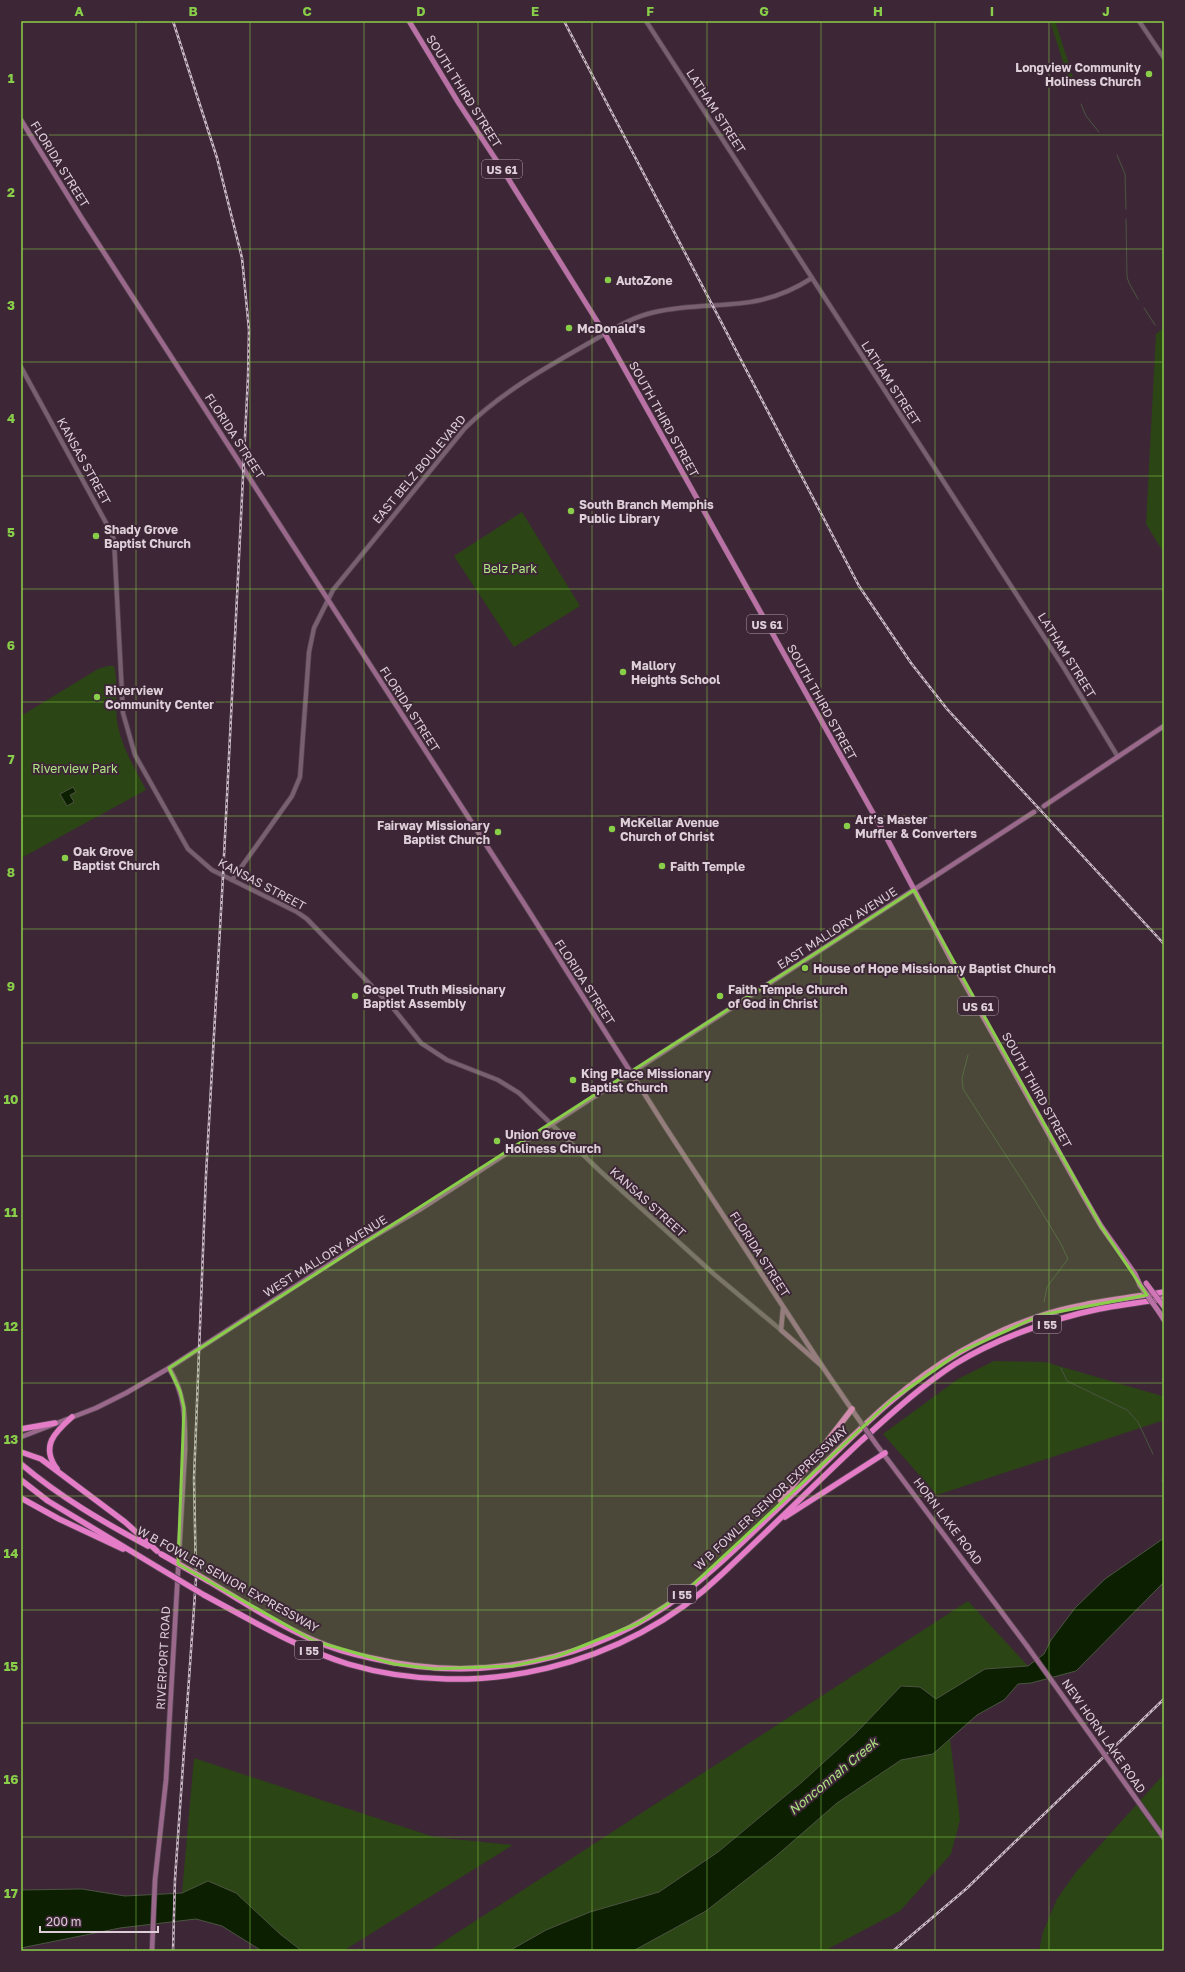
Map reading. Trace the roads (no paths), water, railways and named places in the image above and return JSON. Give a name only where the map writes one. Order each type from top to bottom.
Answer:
[{"type":"highway","name":"SOUTH THIRD STREET","points":[[1146,1283],[1164,1307]]},
{"type":"highway","name":"W B FOWLER SENIOR EXPRESSWAY","points":[[21,1464],[78,1507],[285,1626],[314,1641],[350,1653],[394,1664],[435,1669],[477,1670],[513,1666],[558,1656],[596,1642],[639,1623],[684,1593],[765,1520],[892,1400],[925,1375],[960,1352],[1003,1331],[1041,1315],[1091,1304],[1164,1292]]},
{"type":"highway","name":"W B FOWLER SENIOR EXPRESSWAY","points":[[23,1482],[68,1513],[106,1534],[146,1561],[300,1647],[347,1664],[388,1674],[437,1679],[510,1676],[545,1668],[599,1652],[641,1632],[681,1608],[720,1577],[770,1527],[894,1411],[936,1377],[957,1363],[1010,1338],[1057,1320],[1098,1310],[1164,1299]]},
{"type":"highway","points":[[765,1520],[802,1475],[852,1409]]},
{"type":"highway","points":[[60,1474],[51,1458],[51,1442],[56,1432],[72,1417]]},
{"type":"highway","points":[[21,1429],[55,1423]]},
{"type":"highway","points":[[21,1452],[42,1459],[125,1522],[159,1553]]},
{"type":"highway","points":[[770,1527],[885,1453]]},
{"type":"highway","points":[[21,1498],[58,1519],[146,1561]]},
{"type":"main road","name":"SOUTH THIRD STREET","points":[[409,21],[458,102],[506,175],[605,334],[883,831],[914,890],[1101,1226],[1135,1274],[1140,1285],[1164,1320]]},
{"type":"main road","name":"FLORIDA STREET","points":[[21,120],[327,600],[525,905],[630,1073],[822,1366]]},
{"type":"main road","points":[[1044,806],[1164,726]]},
{"type":"main road","name":"EAST MALLORY AVENUE","points":[[630,1073],[1034,812]]},
{"type":"main road","name":"WEST MALLORY AVENUE","points":[[21,1437],[126,1394],[630,1073]]},
{"type":"main road","name":"SOUTH THIRD STREET","points":[[1135,1274],[1146,1283]]},
{"type":"main road","name":"FLORIDA STREET","points":[[781,1330],[783,1308]]},
{"type":"main road","name":"KANSAS STREET","points":[[781,1330],[822,1366],[852,1409]]},
{"type":"main road","name":"RIVERPORT ROAD","points":[[152,1951],[155,1880],[166,1780],[185,1450],[183,1402],[178,1383],[169,1368]]},
{"type":"main road","name":"HORN LAKE ROAD","points":[[852,1409],[876,1444],[885,1453],[1027,1646]]},
{"type":"main road","name":"NEW HORN LAKE ROAD","points":[[1027,1646],[1164,1838]]},
{"type":"street","name":"LATHAM STREET","points":[[646,21],[1064,668],[1118,757]]},
{"type":"street","points":[[1140,21],[1164,58]]},
{"type":"street","name":"EAST BELZ BOULEVARD","points":[[232,880],[292,796],[300,776],[309,652],[314,628],[327,600],[333,590],[472,421],[504,394],[527,378],[633,319],[656,312],[744,304],[766,300],[793,290],[812,278]]},
{"type":"street","name":"KANSAS STREET","points":[[21,368],[112,532],[114,540],[123,713],[135,755],[188,849],[212,870],[297,912],[307,919],[393,1008],[421,1042],[447,1060],[479,1071],[510,1086],[600,1171],[715,1275],[781,1330]]},
{"type":"water","points":[[73,787],[76,792],[70,795],[74,802],[67,806],[60,794]]},
{"type":"water","name":"Nonconnah Creek","points":[[1164,1538],[1164,1582],[1076,1671],[1031,1683],[1018,1684],[1004,1700],[977,1715],[933,1754],[901,1760],[837,1803],[775,1857],[706,1911],[633,1951],[509,1951],[546,1930],[590,1912],[659,1892],[718,1852],[802,1782],[856,1733],[901,1686],[920,1687],[936,1699],[985,1669],[1028,1666],[1044,1654],[1051,1640],[1075,1608],[1105,1579]]},
{"type":"water","points":[[208,1881],[236,1893],[280,1934],[302,1951],[262,1951],[222,1926],[196,1919],[120,1928],[21,1948],[21,1890],[82,1889],[125,1896],[182,1893]]},
{"type":"waterway","points":[[1081,104],[1086,116],[1099,132]]},
{"type":"waterway","points":[[1117,155],[1125,174],[1126,209]]},
{"type":"waterway","points":[[1126,219],[1127,277],[1138,299]]},
{"type":"waterway","points":[[1144,308],[1155,325]]},
{"type":"waterway","points":[[968,1055],[962,1078],[963,1089],[1031,1194],[1061,1244],[1068,1259],[1047,1287],[1044,1302]]},
{"type":"waterway","points":[[1061,1368],[1067,1381],[1127,1410],[1138,1422],[1153,1454]]},
{"type":"waterway","points":[[1162,1480],[1164,1484]]},
{"type":"tunnel","points":[[1034,812],[1044,806]]},
{"type":"railway","points":[[173,21],[217,158],[242,258],[249,330],[248,377],[223,876],[206,1175],[194,1478],[196,1579],[175,1879],[173,1951]]},
{"type":"railway","points":[[564,21],[859,586],[911,663],[947,709],[1164,944]]},
{"type":"railway","points":[[893,1951],[966,1889],[1164,1699]]},
{"type":"place","name":"Longview Community Holiness Church","points":[[1149,74]]},
{"type":"place","name":"AutoZone","points":[[608,280]]},
{"type":"place","name":"McDonald's","points":[[569,328]]},
{"type":"place","name":"South Branch Memphis Public Library","points":[[571,511]]},
{"type":"place","name":"Shady Grove Baptist Church","points":[[96,536]]},
{"type":"place","name":"Mallory Heights School","points":[[623,672]]},
{"type":"place","name":"Riverview Community Center","points":[[97,697]]},
{"type":"place","name":"Art’s Master Muffler & Converters","points":[[847,826]]},
{"type":"place","name":"McKellar Avenue Church of Christ","points":[[612,829]]},
{"type":"place","name":"Fairway Missionary Baptist Church","points":[[498,832]]},
{"type":"place","name":"Oak Grove Baptist Church","points":[[65,858]]},
{"type":"place","name":"Faith Temple","points":[[662,866]]},
{"type":"place","name":"House of Hope Missionary Baptist Church","points":[[805,968]]},
{"type":"place","name":"Gospel Truth Missionary Baptist Assembly","points":[[355,996]]},
{"type":"place","name":"Faith Temple Church of God in Christ","points":[[720,996]]},
{"type":"place","name":"King Place Missionary Baptist Church","points":[[573,1080]]},
{"type":"place","name":"Union Grove Holiness Church","points":[[497,1141]]},
{"type":"park label","name":"Belz Park","points":[[510,568]]},
{"type":"park label","name":"Riverview Park","points":[[75,768]]}]
